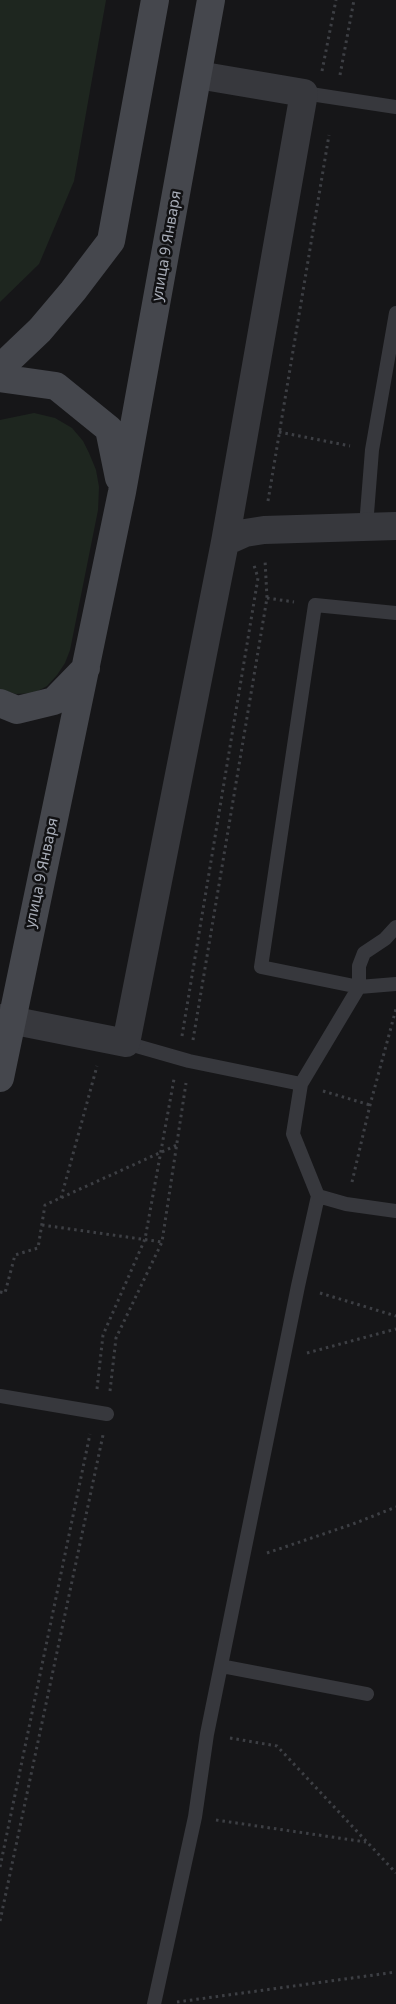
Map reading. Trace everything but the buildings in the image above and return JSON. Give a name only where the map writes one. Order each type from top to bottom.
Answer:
[{"type":"main road","points":[[0,368],[40,330],[73,291],[110,241],[155,0]]},
{"type":"main road","name":"улица 9 Января","points":[[0,1078],[6,1019],[86,668],[122,492],[211,0]]},
{"type":"main road","points":[[0,378],[56,386],[109,429],[122,492]]},
{"type":"main road","points":[[0,703],[16,710],[54,701],[86,668]]},
{"type":"street","points":[[6,1019],[115,1041],[245,535],[311,93],[198,74]]},
{"type":"street","points":[[245,535],[366,526],[396,526]]},
{"type":"lane","points":[[311,93],[396,107]]},
{"type":"lane","points":[[366,526],[372,450],[396,313]]},
{"type":"lane","points":[[396,613],[315,605],[261,967],[359,987],[396,984]]},
{"type":"lane","points":[[162,2003],[195,1817],[207,1734],[318,1196],[293,1134],[301,1084],[359,987],[359,966],[364,952],[385,939],[396,927]]},
{"type":"lane","points":[[115,1041],[184,1060],[301,1084]]},
{"type":"lane","points":[[318,1196],[346,1204],[395,1212]]},
{"type":"lane","points":[[0,1396],[101,1413]]},
{"type":"lane","points":[[221,1666],[367,1694]]},
{"type":"path","points":[[311,93],[336,0]]},
{"type":"path","points":[[0,1921],[116,1338],[162,1242],[177,1145],[184,1060],[258,578],[245,535],[279,432],[354,0]]},
{"type":"path","points":[[279,432],[372,450]]},
{"type":"path","points":[[0,1866],[101,1413],[103,1335],[145,1240],[162,1152],[184,1060],[267,598],[245,535]]},
{"type":"path","points":[[346,1204],[396,1009]]},
{"type":"path","points":[[61,1198],[115,1041]]},
{"type":"path","points":[[301,1084],[370,1106]]},
{"type":"path","points":[[0,1292],[5,1293],[15,1255],[38,1248],[46,1205],[177,1145]]},
{"type":"path","points":[[42,1225],[162,1242]]},
{"type":"path","points":[[298,1286],[396,1316]]},
{"type":"path","points":[[283,1360],[396,1329]]},
{"type":"path","points":[[242,1561],[353,1524],[396,1507]]},
{"type":"path","points":[[207,1734],[277,1746],[396,1873]]},
{"type":"path","points":[[195,1817],[366,1842]]},
{"type":"path","points":[[162,2003],[396,1972]]},
{"type":"shaded area","points":[[0,0],[106,0],[74,181],[39,264],[0,302]]},
{"type":"shaded area","points":[[34,413],[55,418],[72,428],[83,441],[96,470],[99,487],[98,510],[70,650],[65,663],[47,686],[34,693],[16,694],[0,689],[0,420]]}]
